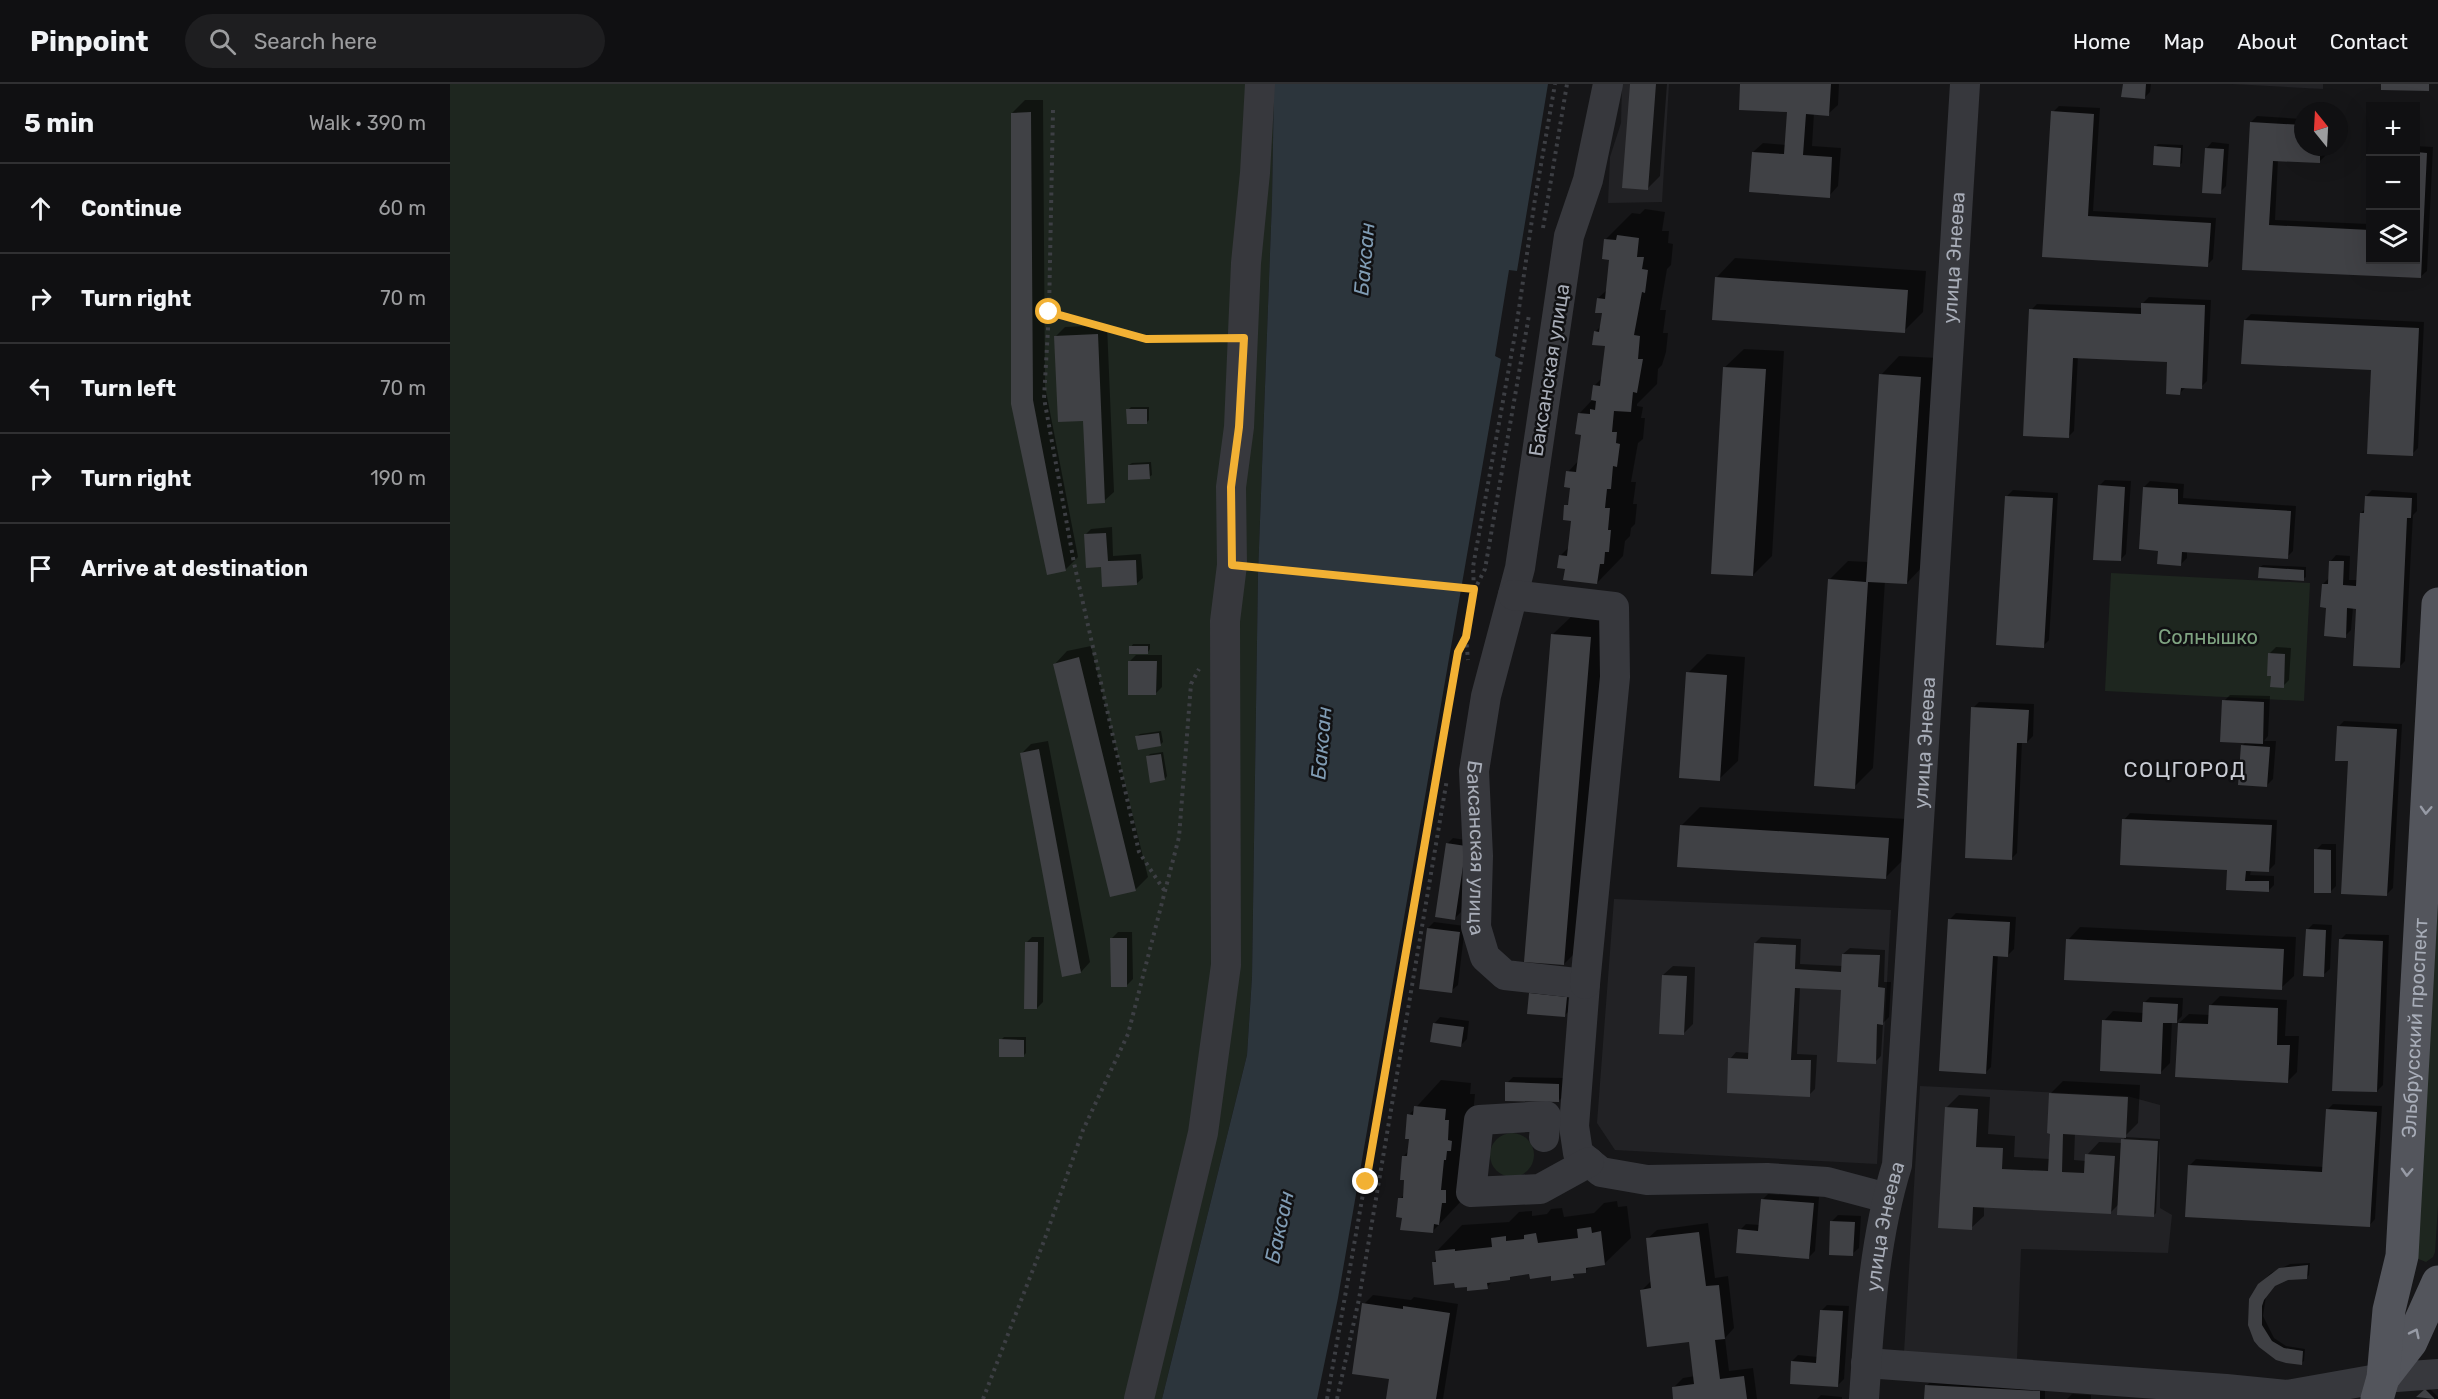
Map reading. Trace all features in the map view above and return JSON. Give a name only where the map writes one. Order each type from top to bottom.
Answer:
[{"type":"main road","name":"Эльбрусский проспект","points":[[2380,1389],[2389,1310],[2402,1256],[2438,604]]},
{"type":"main road","points":[[2402,1256],[2405,1263],[2420,1271],[2438,1267]]},
{"type":"main road","points":[[2380,1389],[2411,1342],[2438,1282]]},
{"type":"street","points":[[1139,1399],[1203,1133],[1226,965],[1225,621],[1232,565],[1231,487],[1239,427],[1246,263],[1255,173],[1260,84]]},
{"type":"street","name":"Баксанская улица","points":[[1585,984],[1505,975],[1485,957],[1476,927],[1478,856],[1474,771],[1486,696],[1520,568],[1569,236],[1588,180],[1608,84]]},
{"type":"street","name":"улица Энеева","points":[[1863,1399],[1874,1278],[1887,1198],[1898,1165],[1965,84]]},
{"type":"street","points":[[1512,595],[1614,607],[1615,677],[1585,984],[1574,1126],[1578,1153],[1601,1172],[1647,1180],[1767,1178],[1827,1182],[1887,1198]]},
{"type":"street","points":[[1545,1137],[1546,1116],[1479,1120],[1471,1192],[1540,1190],[1589,1162]]},
{"type":"street","points":[[1866,1364],[2287,1395],[2380,1389],[2438,1374]]},
{"type":"path","points":[[1466,669],[1468,658],[1466,637],[1474,589],[1473,567],[1516,329],[1534,199],[1556,84]]},
{"type":"path","points":[[1543,231],[1567,84]]},
{"type":"path","points":[[1053,110],[1049,312],[1044,398],[1074,563],[1139,852],[1165,891]]},
{"type":"path","points":[[1474,589],[1485,568],[1530,309]]},
{"type":"path","points":[[1049,312],[1146,339],[1244,338]]},
{"type":"path","points":[[1232,565],[1474,589]]},
{"type":"path","points":[[1327,1399],[1458,652],[1466,637]]},
{"type":"path","points":[[983,1399],[1044,1241],[1083,1130],[1128,1034],[1179,837],[1191,684],[1202,663]]},
{"type":"path","points":[[1337,1399],[1359,1299],[1449,770]]},
{"type":"shaded area","points":[[1622,84],[1669,84],[1662,202],[1608,203],[1610,157],[1621,123]]},
{"type":"shaded area","points":[[2232,84],[2323,84],[2323,89]]},
{"type":"shaded area","points":[[1614,899],[1891,910],[1877,1164],[1615,1150],[1597,1123]]},
{"type":"shaded area","points":[[1920,1086],[2127,1096],[2160,1105],[2160,1208],[2172,1215],[2168,1253],[2021,1249],[2017,1359],[1904,1353]]},
{"type":"green space","points":[[450,84],[1274,84],[1258,574],[1252,977],[1247,1055],[1162,1399],[450,1399]]},
{"type":"green space","name":"Солнышко","points":[[2111,573],[2310,583],[2304,701],[2105,691]]},
{"type":"green space","points":[[2438,787],[2438,1206],[2435,1252],[2433,1257],[2426,1262],[2416,1258]]},
{"type":"green space","points":[[1512,1133],[1528,1139],[1534,1155],[1528,1171],[1512,1177],[1496,1171],[1490,1155],[1496,1139]]},
{"type":"water","name":"Баксан","points":[[1274,84],[1548,84],[1517,271],[1509,270],[1495,356],[1501,359],[1338,1298],[1317,1399],[1162,1399],[1247,1055],[1252,977],[1258,574]]},
{"type":"building","points":[[1630,84],[1656,84],[1648,190],[1622,188]]},
{"type":"building","points":[[1740,84],[1831,84],[1829,116],[1806,114],[1803,155],[1832,157],[1830,198],[1749,192],[1752,152],[1784,154],[1787,112],[1739,110]]},
{"type":"building","points":[[2123,84],[2146,84],[2145,99],[2121,97]]},
{"type":"building","points":[[2381,84],[2429,84],[2429,91],[2381,90]]},
{"type":"building","points":[[2051,111],[2094,114],[2088,216],[2211,223],[2208,267],[2042,257]]},
{"type":"building","points":[[1031,112],[1033,400],[1066,571],[1047,575],[1011,404],[1011,113]]},
{"type":"building","points":[[2250,122],[2294,124],[2294,156],[2320,156],[2320,163],[2273,161],[2269,225],[2366,230],[2366,264],[2420,264],[2420,152],[2427,153],[2421,278],[2242,270]]},
{"type":"building","points":[[2154,146],[2181,148],[2180,167],[2153,165]]},
{"type":"building","points":[[2205,148],[2224,149],[2221,194],[2202,193]]},
{"type":"building","points":[[1617,235],[1639,238],[1637,257],[1644,257],[1642,269],[1648,270],[1645,293],[1642,292],[1634,335],[1640,336],[1638,359],[1643,359],[1637,393],[1633,392],[1631,412],[1614,411],[1612,432],[1617,432],[1616,443],[1620,444],[1617,467],[1613,466],[1611,489],[1607,489],[1605,508],[1610,508],[1609,552],[1605,552],[1604,564],[1600,564],[1597,584],[1563,580],[1565,569],[1557,568],[1559,555],[1567,556],[1571,521],[1563,520],[1564,505],[1568,505],[1570,488],[1564,487],[1566,471],[1576,472],[1581,435],[1575,434],[1578,413],[1590,414],[1590,409],[1595,410],[1596,401],[1591,400],[1593,385],[1600,386],[1605,346],[1592,345],[1594,331],[1599,332],[1602,313],[1595,313],[1597,298],[1605,299],[1609,260],[1602,259],[1604,239],[1616,240]]},
{"type":"building","points":[[1715,277],[1908,290],[1905,333],[1712,320]]},
{"type":"building","points":[[2141,303],[2205,305],[2202,389],[2181,388],[2180,395],[2166,394],[2167,362],[2073,358],[2069,438],[2023,436],[2029,309],[2141,314]]},
{"type":"building","points":[[2244,320],[2419,328],[2413,456],[2367,454],[2371,370],[2241,364]]},
{"type":"building","points":[[1098,334],[1105,503],[1087,504],[1083,421],[1058,422],[1054,336]]},
{"type":"building","points":[[1723,367],[1766,369],[1753,576],[1711,574]]},
{"type":"building","points":[[1879,374],[1921,377],[1907,584],[1868,582],[1855,789],[1814,786],[1828,579],[1866,582]]},
{"type":"building","points":[[1126,409],[1147,409],[1147,424],[1127,424]]},
{"type":"building","points":[[1149,464],[1150,479],[1128,480],[1128,465]]},
{"type":"building","points":[[2098,485],[2125,487],[2121,561],[2093,560]]},
{"type":"building","points":[[2143,487],[2178,489],[2178,504],[2291,511],[2288,559],[2182,552],[2181,566],[2157,564],[2158,551],[2139,549]]},
{"type":"building","points":[[2005,496],[2053,498],[2044,648],[1996,645]]},
{"type":"building","points":[[2365,496],[2412,498],[2411,518],[2407,518],[2400,668],[2353,666],[2356,609],[2347,608],[2346,638],[2324,636],[2326,608],[2320,607],[2322,584],[2328,584],[2329,561],[2344,561],[2343,585],[2356,586],[2360,513],[2364,513]]},
{"type":"building","points":[[1106,533],[1108,561],[1136,560],[1137,585],[1102,587],[1101,567],[1086,568],[1084,534]]},
{"type":"building","points":[[2259,567],[2304,570],[2304,581],[2258,578]]},
{"type":"building","points":[[1551,634],[1591,637],[1564,965],[1524,962]]},
{"type":"building","points":[[1129,646],[1148,646],[1148,654],[1129,654]]},
{"type":"building","points":[[2268,653],[2285,654],[2284,688],[2270,687],[2271,676],[2267,676]]},
{"type":"building","points":[[1079,657],[1136,891],[1110,897],[1053,664]]},
{"type":"building","points":[[1128,661],[1157,661],[1156,695],[1128,695]]},
{"type":"building","points":[[1686,672],[1727,675],[1720,781],[1679,778]]},
{"type":"building","points":[[2222,700],[2264,702],[2263,744],[2220,742]]},
{"type":"building","points":[[1971,707],[2029,710],[2027,743],[2017,743],[2012,860],[1965,858]]},
{"type":"building","points":[[2337,726],[2397,729],[2387,896],[2341,894],[2348,761],[2335,761]]},
{"type":"building","points":[[1159,733],[1161,746],[1138,750],[1135,736]]},
{"type":"building","points":[[2241,745],[2270,747],[2267,787],[2238,785]]},
{"type":"building","points":[[1039,749],[1081,973],[1062,977],[1020,753]]},
{"type":"building","points":[[1161,754],[1165,780],[1150,783],[1146,756]]},
{"type":"building","points":[[2122,819],[2272,825],[2269,872],[2246,871],[2245,881],[2269,881],[2269,892],[2226,890],[2227,870],[2120,865]]},
{"type":"building","points":[[1680,825],[1889,838],[1886,879],[1677,867]]},
{"type":"building","points":[[1446,843],[1466,846],[1455,920],[1435,917]]},
{"type":"building","points":[[2314,849],[2331,850],[2331,893],[2314,893]]},
{"type":"building","points":[[1948,919],[2010,922],[2008,957],[1993,956],[1986,1074],[1939,1071]]},
{"type":"building","points":[[1427,928],[1460,932],[1452,993],[1419,989]]},
{"type":"building","points":[[2306,929],[2326,930],[2324,977],[2303,976]]},
{"type":"building","points":[[1110,938],[1127,938],[1127,987],[1111,987]]},
{"type":"building","points":[[2066,939],[2284,949],[2282,990],[2064,980]]},
{"type":"building","points":[[2339,939],[2383,941],[2377,1092],[2332,1091]]},
{"type":"building","points":[[1025,942],[1038,942],[1037,1009],[1024,1009]]},
{"type":"building","points":[[1754,943],[1796,945],[1795,969],[1841,972],[1842,954],[1880,955],[1878,987],[1885,988],[1883,1025],[1877,1024],[1876,1064],[1837,1062],[1841,990],[1795,988],[1791,1060],[1811,1060],[1810,1097],[1727,1093],[1728,1058],[1748,1059]]},
{"type":"building","points":[[1662,975],[1687,976],[1684,1035],[1659,1034]]},
{"type":"building","points":[[1529,993],[1567,997],[1565,1017],[1527,1014]]},
{"type":"building","points":[[2143,1002],[2178,1004],[2177,1023],[2163,1023],[2161,1074],[2100,1071],[2102,1020],[2142,1022]]},
{"type":"building","points":[[2209,1005],[2278,1008],[2277,1045],[2290,1045],[2288,1083],[2175,1077],[2178,1023],[2208,1024]]},
{"type":"building","points":[[1433,1023],[1464,1027],[1461,1047],[1430,1042]]},
{"type":"building","points":[[999,1039],[1024,1040],[1024,1057],[999,1057]]},
{"type":"building","points":[[1505,1082],[1559,1084],[1559,1102],[1505,1101]]},
{"type":"building","points":[[2049,1093],[2128,1097],[2126,1138],[2063,1134],[2062,1172],[2084,1173],[2085,1154],[2115,1156],[2111,1214],[1973,1207],[1972,1230],[1938,1228],[1945,1107],[1978,1109],[1976,1147],[2003,1148],[2002,1169],[2048,1171]]},
{"type":"building","points":[[1414,1106],[1446,1109],[1445,1120],[1449,1120],[1448,1140],[1452,1141],[1451,1151],[1447,1151],[1446,1160],[1444,1160],[1441,1190],[1446,1190],[1446,1203],[1442,1203],[1439,1225],[1434,1224],[1433,1233],[1400,1230],[1402,1218],[1396,1217],[1398,1198],[1403,1198],[1404,1180],[1400,1180],[1402,1156],[1407,1156],[1409,1139],[1405,1139],[1407,1114],[1413,1115]]},
{"type":"building","points":[[2326,1109],[2377,1112],[2370,1227],[2185,1217],[2188,1165],[2322,1172]]},
{"type":"building","points":[[2121,1139],[2158,1141],[2154,1217],[2117,1215]]},
{"type":"building","points":[[1761,1199],[1814,1203],[1809,1259],[1736,1253],[1738,1229],[1758,1231]]},
{"type":"building","points":[[1830,1221],[1855,1222],[1853,1256],[1829,1255]]},
{"type":"building","points":[[1591,1227],[1592,1233],[1601,1231],[1605,1265],[1586,1268],[1586,1273],[1573,1274],[1574,1278],[1551,1281],[1551,1276],[1530,1279],[1529,1274],[1510,1277],[1510,1280],[1487,1283],[1488,1289],[1467,1291],[1467,1287],[1455,1288],[1454,1283],[1434,1285],[1432,1262],[1436,1262],[1435,1251],[1492,1247],[1491,1238],[1506,1236],[1506,1241],[1524,1239],[1524,1235],[1536,1233],[1538,1243],[1578,1238],[1577,1229]]},
{"type":"building","points":[[1699,1232],[1706,1286],[1719,1285],[1725,1339],[1715,1340],[1720,1379],[1744,1376],[1747,1399],[1673,1399],[1672,1387],[1694,1384],[1689,1342],[1647,1347],[1640,1290],[1651,1288],[1646,1238]]},
{"type":"building","points":[[2308,1265],[2307,1279],[2288,1280],[2275,1286],[2262,1306],[2262,1325],[2272,1341],[2284,1348],[2303,1351],[2302,1365],[2286,1363],[2276,1360],[2254,1341],[2248,1325],[2249,1299],[2258,1284],[2279,1268]]},
{"type":"building","points":[[1362,1303],[1450,1313],[1436,1399],[1386,1399],[1389,1379],[1352,1374]]},
{"type":"building","points":[[1820,1310],[1843,1311],[1838,1387],[1790,1384],[1791,1361],[1816,1363]]},
{"type":"building","points":[[1925,1385],[2040,1391],[2040,1399],[1924,1399]]},
{"type":"building","points":[[2425,1389],[2435,1399],[2416,1397]]},
{"type":"district","name":"СОЦГОРОД","points":[[2185,769]]},
{"type":"route","points":[[1049,312],[1146,339],[1244,338],[1239,427],[1231,487],[1232,565],[1474,589],[1466,637],[1458,652],[1366,1182]]}]
